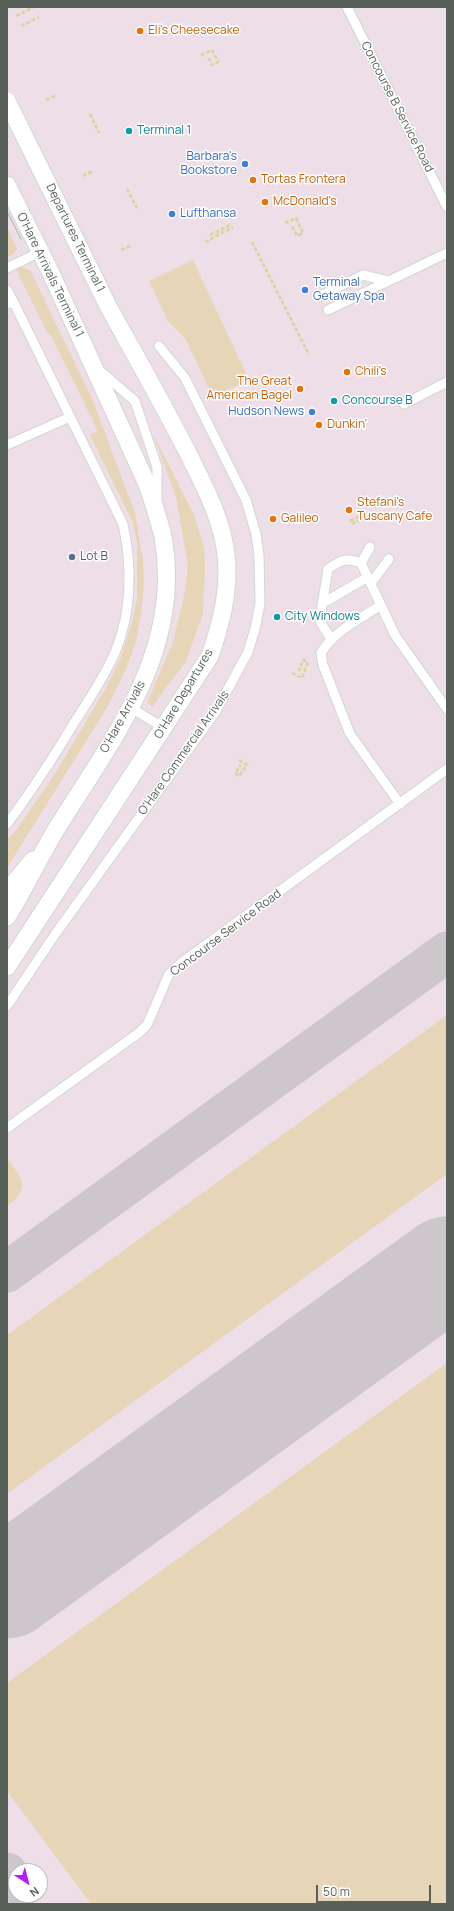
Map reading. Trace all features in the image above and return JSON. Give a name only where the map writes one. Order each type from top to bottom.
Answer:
[{"type":"street","name":"Departures Terminal 1","points":[[7,101],[108,306],[144,373]]},
{"type":"street","name":"O'Hare Arrivals Terminal 1","points":[[7,185],[93,365]]},
{"type":"street","name":"O'Hare Arrivals","points":[[7,917],[26,888],[44,848],[131,708],[150,668],[160,633],[164,609],[166,584],[165,564],[163,538],[157,511],[148,484],[93,365]]},
{"type":"street","name":"O'Hare Departures","points":[[7,967],[210,656],[218,633],[226,594],[227,574],[226,555],[220,525],[209,495],[173,424],[144,373]]},
{"type":"street","points":[[7,891],[14,881],[44,848]]},
{"type":"lane","name":"Concourse B Service Road","points":[[347,7],[447,207]]},
{"type":"lane","points":[[7,268],[40,252]]},
{"type":"lane","points":[[328,310],[447,253]]},
{"type":"lane","points":[[320,296],[363,275],[388,281]]},
{"type":"lane","points":[[7,290],[10,302],[124,524],[128,547],[129,571],[128,595],[124,619],[116,650],[103,676],[47,768],[7,824]]},
{"type":"lane","name":"O'Hare Commercial Arrivals","points":[[7,1006],[56,933],[216,711],[248,652],[255,629],[260,604],[259,555],[256,534],[246,500],[185,378],[159,346]]},
{"type":"lane","points":[[93,365],[135,401],[157,467],[157,511]]},
{"type":"lane","points":[[404,404],[447,382]]},
{"type":"lane","points":[[7,445],[70,417]]},
{"type":"lane","points":[[361,563],[370,547]]},
{"type":"lane","points":[[331,639],[321,624],[328,569],[337,562],[349,558],[361,563],[395,635],[447,709]]},
{"type":"lane","points":[[323,603],[370,580],[389,559]]},
{"type":"lane","points":[[381,606],[331,639],[321,653],[323,665],[350,734],[400,804]]},
{"type":"lane","points":[[131,708],[164,728]]},
{"type":"lane","name":"Concourse Service Road","points":[[7,1128],[140,1032],[147,1025],[169,974],[181,963],[447,769]]},
{"type":"path","points":[[16,16],[34,7]]},
{"type":"path","points":[[21,26],[39,17]]},
{"type":"path","points":[[201,55],[212,50],[218,62],[212,64],[208,56]]},
{"type":"path","points":[[46,100],[55,96]]},
{"type":"path","points":[[90,114],[99,133]]},
{"type":"path","points":[[83,176],[93,171]]},
{"type":"path","points":[[127,189],[137,208]]},
{"type":"path","points":[[285,223],[296,218],[303,233],[297,236],[292,226]]},
{"type":"path","points":[[205,242],[233,226],[210,235]]},
{"type":"path","points":[[252,242],[309,355]]},
{"type":"path","points":[[121,250],[130,246]]},
{"type":"path","points":[[351,523],[367,514]]},
{"type":"path","points":[[292,673],[302,678],[308,662],[303,660],[299,671]]},
{"type":"path","points":[[239,760],[247,765],[239,776],[235,773],[241,765]]},
{"type":"shaded area","points":[[7,227],[17,249],[14,254],[7,257]]},
{"type":"shaded area","points":[[193,260],[249,380],[213,397],[185,338],[168,321],[149,281]]},
{"type":"shaded area","points":[[20,267],[30,270],[91,396],[135,513],[143,561],[144,585],[136,642],[126,669],[108,706],[7,868],[7,839],[14,833],[55,774],[107,686],[121,657],[132,623],[137,599],[137,543],[133,523],[90,435],[96,432],[97,429],[16,269]]},
{"type":"shaded area","points":[[153,434],[194,515],[204,547],[205,565],[203,614],[186,661],[152,707],[147,703],[173,642],[185,592],[188,565],[176,497]]},
{"type":"shaded area","points":[[447,1015],[447,1174],[7,1494],[7,1335]]},
{"type":"shaded area","points":[[7,1158],[20,1178],[22,1188],[20,1194],[15,1200],[7,1206]]},
{"type":"shaded area","points":[[447,1363],[447,1904],[91,1904],[7,1791],[7,1683]]},
{"type":"taxiway","points":[[7,1272],[447,952]]},
{"type":"runway","points":[[7,1587],[447,1268]]},
{"type":"tram line","points":[[7,211],[21,239]]},
{"type":"place","name":"Eli's Cheesecake","points":[[140,31]]},
{"type":"place","name":"Terminal 1","points":[[129,131]]},
{"type":"place","name":"Barbara's Bookstore","points":[[245,164]]},
{"type":"place","name":"Tortas Frontera","points":[[253,180]]},
{"type":"place","name":"McDonald's","points":[[265,202]]},
{"type":"place","name":"Lufthansa","points":[[172,214]]},
{"type":"place","name":"Terminal Getaway Spa","points":[[305,290]]},
{"type":"place","name":"Chili's","points":[[347,372]]},
{"type":"place","name":"The Great American Bagel","points":[[300,389]]},
{"type":"place","name":"Concourse B","points":[[334,401]]},
{"type":"place","name":"Hudson News","points":[[312,412]]},
{"type":"place","name":"Dunkin'","points":[[319,425]]},
{"type":"place","name":"Stefani's Tuscany Cafe","points":[[349,510]]},
{"type":"place","name":"Galileo","points":[[273,519]]},
{"type":"place","name":"Lot B","points":[[72,557]]},
{"type":"place","name":"City Windows","points":[[277,617]]}]
